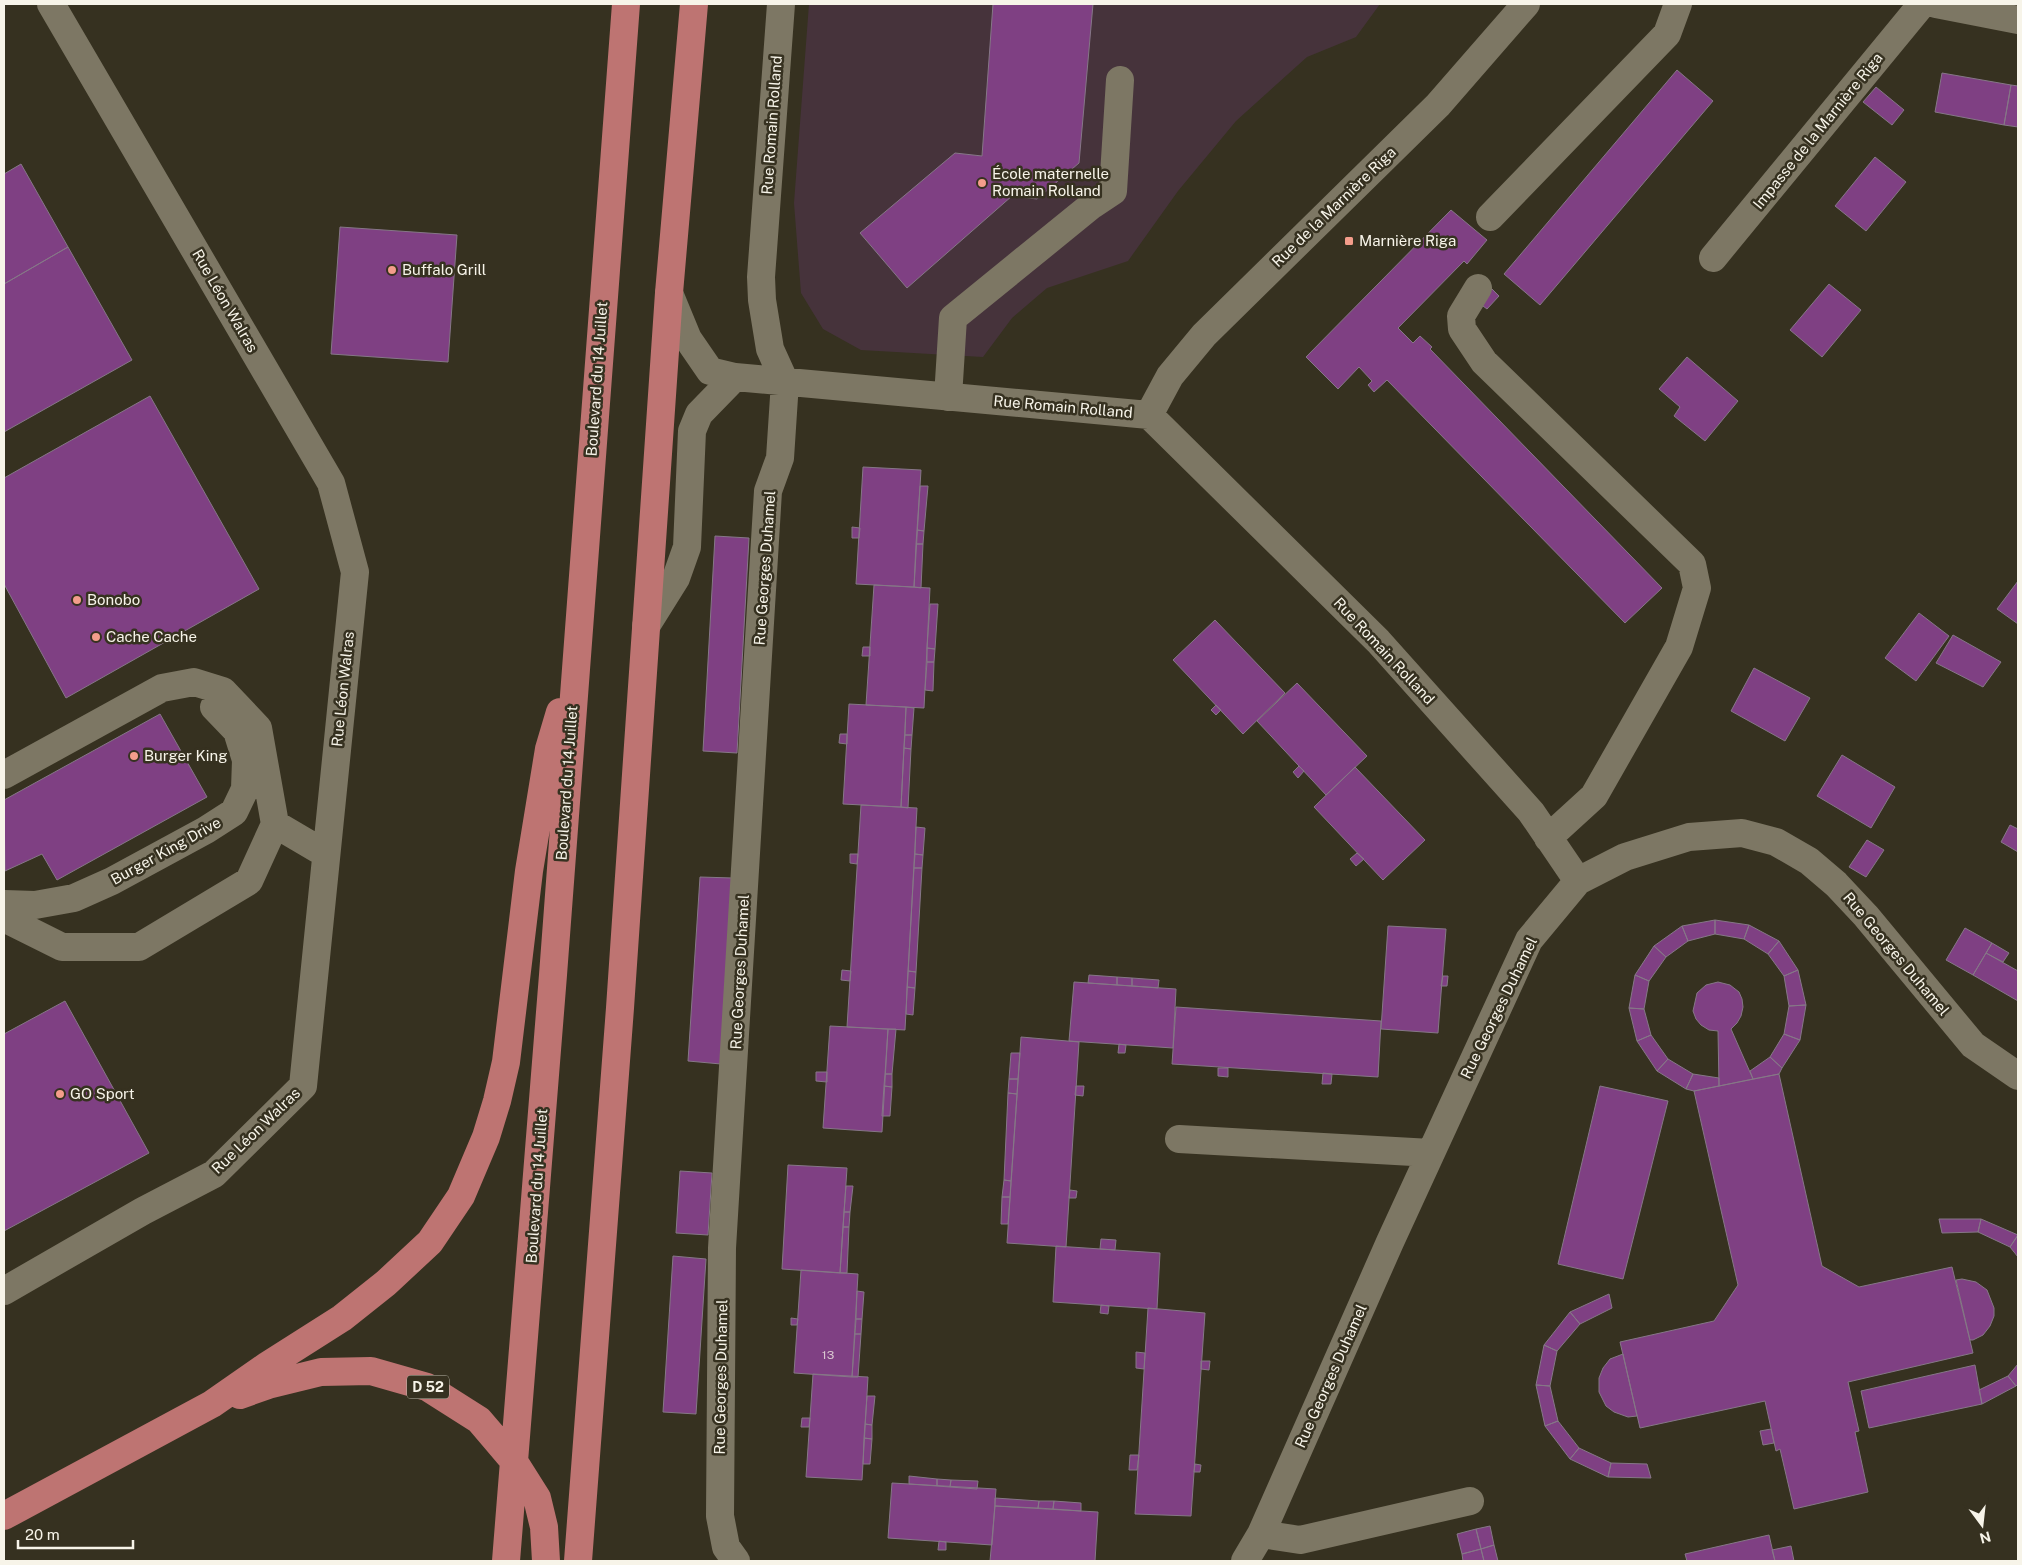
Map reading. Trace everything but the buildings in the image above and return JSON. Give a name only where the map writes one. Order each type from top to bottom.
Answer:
[{"type":"main road","name":"Boulevard du 14 Juillet","points":[[506,1561],[513,1460],[521,1391],[626,4]]},
{"type":"main road","points":[[578,1561],[669,293],[694,4]]},
{"type":"main road","points":[[4,1516],[212,1404],[268,1365],[342,1318],[386,1283],[430,1242],[460,1196],[486,1137],[506,1062],[529,871],[550,750],[576,655]]},
{"type":"main road","name":"D 52","points":[[212,1404],[268,1385],[321,1372],[371,1371],[427,1387],[479,1420],[513,1460],[536,1498],[544,1527],[546,1561]]},
{"type":"street","name":"Rue Léon Walras","points":[[4,1291],[214,1174],[303,1086],[355,572],[331,483],[51,4]]},
{"type":"street","name":"Rue Romain Rolland","points":[[781,4],[761,277],[762,300],[770,349],[786,382],[1149,415],[1378,641],[1531,812],[1578,882]]},
{"type":"street","name":"Rue de la Marnière Riga","points":[[1149,415],[1170,376],[1204,335],[1438,105],[1526,4]]},
{"type":"street","points":[[1490,217],[1667,34],[1678,4]]},
{"type":"street","name":"Impasse de la Marnière Riga","points":[[1713,258],[1922,4]]},
{"type":"street","points":[[1936,4],[2018,20]]},
{"type":"street","points":[[948,397],[953,318],[1092,205],[1113,191],[1120,80]]},
{"type":"street","points":[[1478,288],[1461,316],[1461,323],[1462,330],[1484,362],[1692,564],[1697,588],[1680,647],[1594,796],[1548,838]]},
{"type":"street","points":[[669,293],[688,339],[710,371],[735,377],[786,382]]},
{"type":"street","points":[[646,626],[676,578],[687,546],[692,431],[699,414],[735,377]]},
{"type":"street","name":"Rue Georges Duhamel","points":[[736,1561],[726,1547],[720,1516],[722,1248],[768,491],[780,458],[786,382]]},
{"type":"street","points":[[4,918],[62,947],[139,946],[249,881],[275,824],[258,728],[223,691],[194,682],[162,688],[11,771]]},
{"type":"street","name":"Burger King Drive","points":[[4,904],[35,905],[74,898],[112,881],[206,830],[234,812],[245,788],[246,760],[237,731],[218,710],[190,693],[158,700],[54,761],[11,771]]},
{"type":"street","points":[[275,824],[326,854]]},
{"type":"street","name":"Rue Georges Duhamel","points":[[1245,1561],[1261,1534],[1431,1153],[1529,940],[1578,882],[1625,857],[1689,837],[1742,833],[1776,842],[1809,861],[1836,884],[1866,916],[1973,1045],[2018,1076]]},
{"type":"street","points":[[1179,1139],[1431,1153]]},
{"type":"street","points":[[1261,1534],[1300,1540],[1470,1501]]},
{"type":"shaded area","points":[[809,4],[1380,4],[1356,37],[1307,57],[1236,121],[1178,191],[1128,261],[1047,288],[1012,318],[983,357],[861,350],[823,329],[801,293],[794,203]]},
{"type":"place","name":"École maternelle Romain Rolland","points":[[982,183]]},
{"type":"place","name":"Marnière Riga","points":[[1349,241]]},
{"type":"place","name":"Buffalo Grill","points":[[392,270]]},
{"type":"place","name":"Bonobo","points":[[77,600]]},
{"type":"place","name":"Cache Cache","points":[[96,637]]},
{"type":"place","name":"Burger King","points":[[134,756]]},
{"type":"place","name":"GO Sport","points":[[60,1094]]}]
